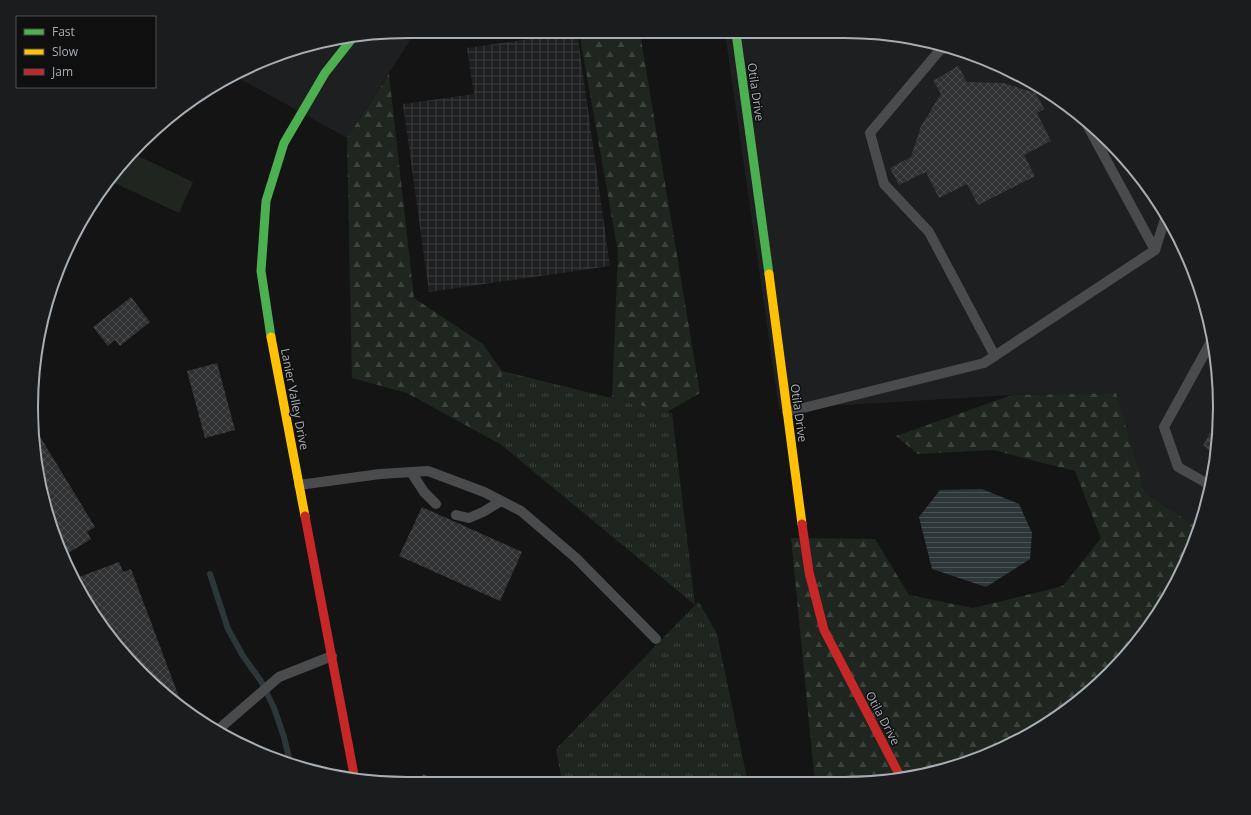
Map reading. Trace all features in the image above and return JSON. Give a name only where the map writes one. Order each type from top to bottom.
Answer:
[{"type":"street","name":"Otila Drive","points":[[737,38],[808,572],[824,630],[898,773]]},
{"type":"street","name":"Lanier Valley Drive","points":[[349,43],[325,73],[284,143],[266,201],[261,271],[268,322],[354,773]]},
{"type":"lane","points":[[939,51],[870,133],[884,184],[929,232],[994,356]]},
{"type":"lane","points":[[1093,135],[1155,250]]},
{"type":"lane","points":[[787,412],[984,363],[1155,250],[1163,224]]},
{"type":"lane","points":[[1205,482],[1178,467],[1164,427],[1208,347]]},
{"type":"lane","points":[[299,485],[380,474],[428,471],[484,492],[521,511],[576,558],[656,639]]},
{"type":"lane","points":[[411,472],[424,492],[436,504]]},
{"type":"lane","points":[[456,515],[469,518],[483,512],[501,501]]},
{"type":"lane","points":[[222,726],[280,677],[332,656]]},
{"type":"shaded area","points":[[411,38],[347,138],[240,79],[266,66],[335,45],[359,41]]},
{"type":"shaded area","points":[[536,38],[578,38],[610,266],[429,292],[403,104],[474,94],[467,48]]},
{"type":"shaded area","points":[[726,38],[844,38],[892,41],[916,45],[985,66],[1007,76],[1049,100],[1068,114],[1105,146],[1137,183],[1151,202],[1175,244],[1193,289],[1206,335],[1210,359],[1213,408],[1210,456],[1206,480],[1193,525],[1145,493],[1115,393],[1012,395],[779,409]]},
{"type":"shaded area","points":[[982,489],[1019,504],[1032,533],[1030,559],[986,587],[932,569],[919,517],[940,490]]},
{"type":"green space","points":[[580,38],[641,38],[700,393],[667,412],[612,398],[618,252]]},
{"type":"green space","points":[[389,74],[414,298],[483,344],[502,371],[500,444],[407,393],[352,378],[347,138]]},
{"type":"green space","points":[[137,156],[193,182],[179,213],[114,183]]},
{"type":"green space","points":[[502,371],[672,413],[695,605],[500,444]]},
{"type":"green space","points":[[1116,393],[1145,493],[1193,525],[1175,571],[1151,613],[1137,632],[1105,669],[1068,701],[1049,715],[1007,739],[962,757],[916,770],[868,776],[814,777],[791,538],[875,539],[909,595],[973,608],[1063,586],[1101,538],[1075,471],[993,450],[918,454],[896,436],[1012,395]]},
{"type":"green space","points":[[699,602],[717,634],[747,777],[561,777],[556,749]]},
{"type":"building","points":[[958,66],[967,82],[1003,83],[1036,93],[1044,109],[1037,113],[1051,141],[1024,155],[1035,176],[978,205],[967,184],[939,198],[926,172],[899,185],[890,168],[911,157],[921,126],[941,94],[933,81]]},
{"type":"building","points":[[131,297],[150,322],[120,346],[115,340],[108,346],[93,327]]},
{"type":"building","points":[[217,363],[235,430],[205,438],[187,371]]},
{"type":"building","points":[[1212,428],[1210,450],[1203,446]]},
{"type":"building","points":[[39,435],[95,527],[87,532],[91,539],[68,553],[58,526],[45,480]]},
{"type":"building","points":[[422,507],[522,552],[500,601],[399,556]]},
{"type":"building","points":[[119,562],[123,572],[131,569],[179,698],[146,669],[114,632],[100,613],[79,577]]},
{"type":"building","points":[[423,774],[431,777],[422,777]]},
{"type":"waterway","points":[[210,574],[228,629],[243,656],[261,681],[274,708],[289,757]]},
{"type":"traffic: fast","points":[[737,38],[769,274]]},
{"type":"traffic: fast","points":[[271,337],[261,271],[266,201],[284,143],[325,73],[349,43]]},
{"type":"traffic: slow","points":[[769,274],[802,524]]},
{"type":"traffic: slow","points":[[271,337],[305,516]]},
{"type":"traffic: jam","points":[[305,516],[354,773]]},
{"type":"traffic: jam","points":[[802,524],[809,572],[824,630],[898,773]]}]
